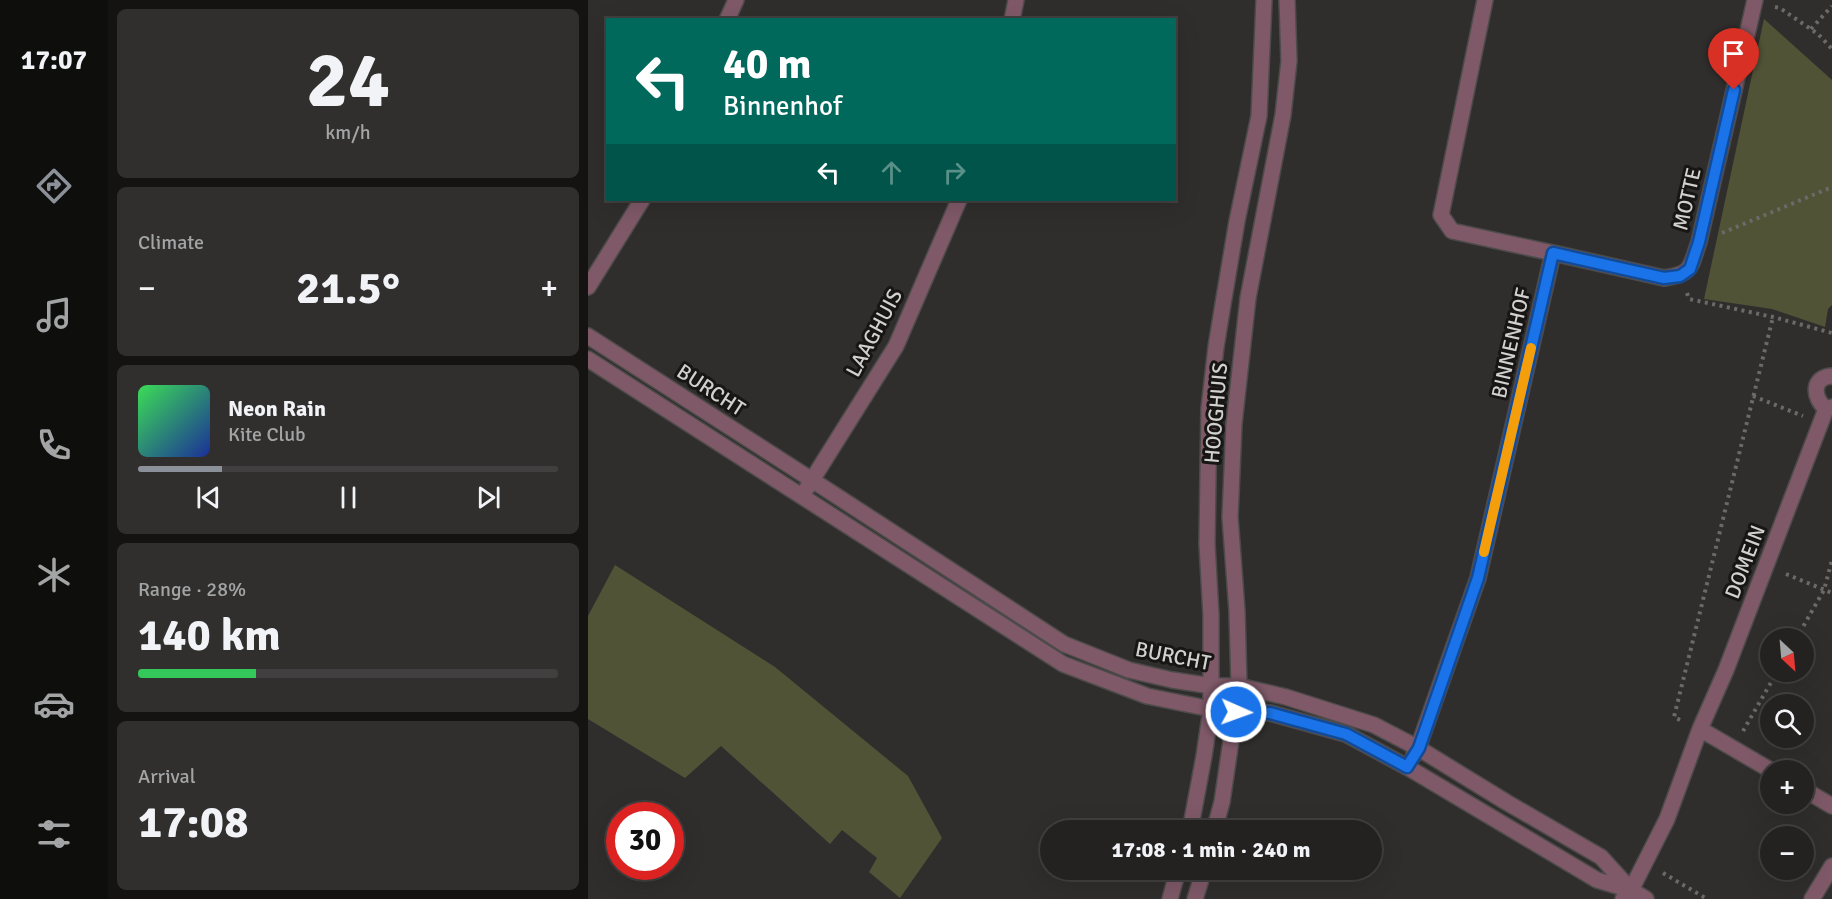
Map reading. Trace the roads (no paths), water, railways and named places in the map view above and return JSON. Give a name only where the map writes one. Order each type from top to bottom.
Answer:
[{"type":"street","points":[[728,18],[736,0]]},
{"type":"street","points":[[1012,18],[1016,0]]},
{"type":"street","name":"HOOGHUIS","points":[[1192,820],[1211,709],[1212,686],[1208,544],[1209,408],[1216,346],[1237,221],[1259,116],[1264,0]]},
{"type":"street","name":"HOOGHUIS","points":[[1217,820],[1222,802],[1239,686],[1237,611],[1230,517],[1234,424],[1248,298],[1283,116],[1289,61],[1287,0]]},
{"type":"street","points":[[1485,0],[1441,215],[1452,231],[1553,253]]},
{"type":"street","name":"MOTTE","points":[[1553,253],[1664,278],[1680,276],[1690,269],[1699,242],[1755,2]]},
{"type":"street","points":[[588,287],[641,201]]},
{"type":"street","name":"LAAGHUIS","points":[[812,480],[896,346],[959,201]]},
{"type":"street","name":"BINNENHOF","points":[[1407,767],[1419,748],[1478,578],[1553,253]]},
{"type":"street","name":"BURCHT","points":[[588,336],[1064,644],[1129,670],[1212,686],[1239,686],[1286,697],[1374,725],[1419,748],[1600,857],[1627,894]]},
{"type":"street","name":"BURCHT","points":[[588,359],[1063,664],[1147,696],[1211,709],[1270,713],[1346,734],[1407,767],[1597,880],[1627,894],[1646,899]]},
{"type":"street","points":[[1826,413],[1816,396],[1816,388],[1820,380],[1832,376]]},
{"type":"street","name":"DOMEIN","points":[[1627,894],[1667,819],[1700,729],[1726,670],[1826,413]]},
{"type":"street","points":[[801,497],[812,480]]},
{"type":"street","points":[[1700,729],[1760,764]]},
{"type":"street","points":[[1814,795],[1832,806]]},
{"type":"street","points":[[1812,899],[1832,866]]},
{"type":"street","points":[[1170,899],[1175,880]]},
{"type":"street","points":[[1195,899],[1201,880]]}]
